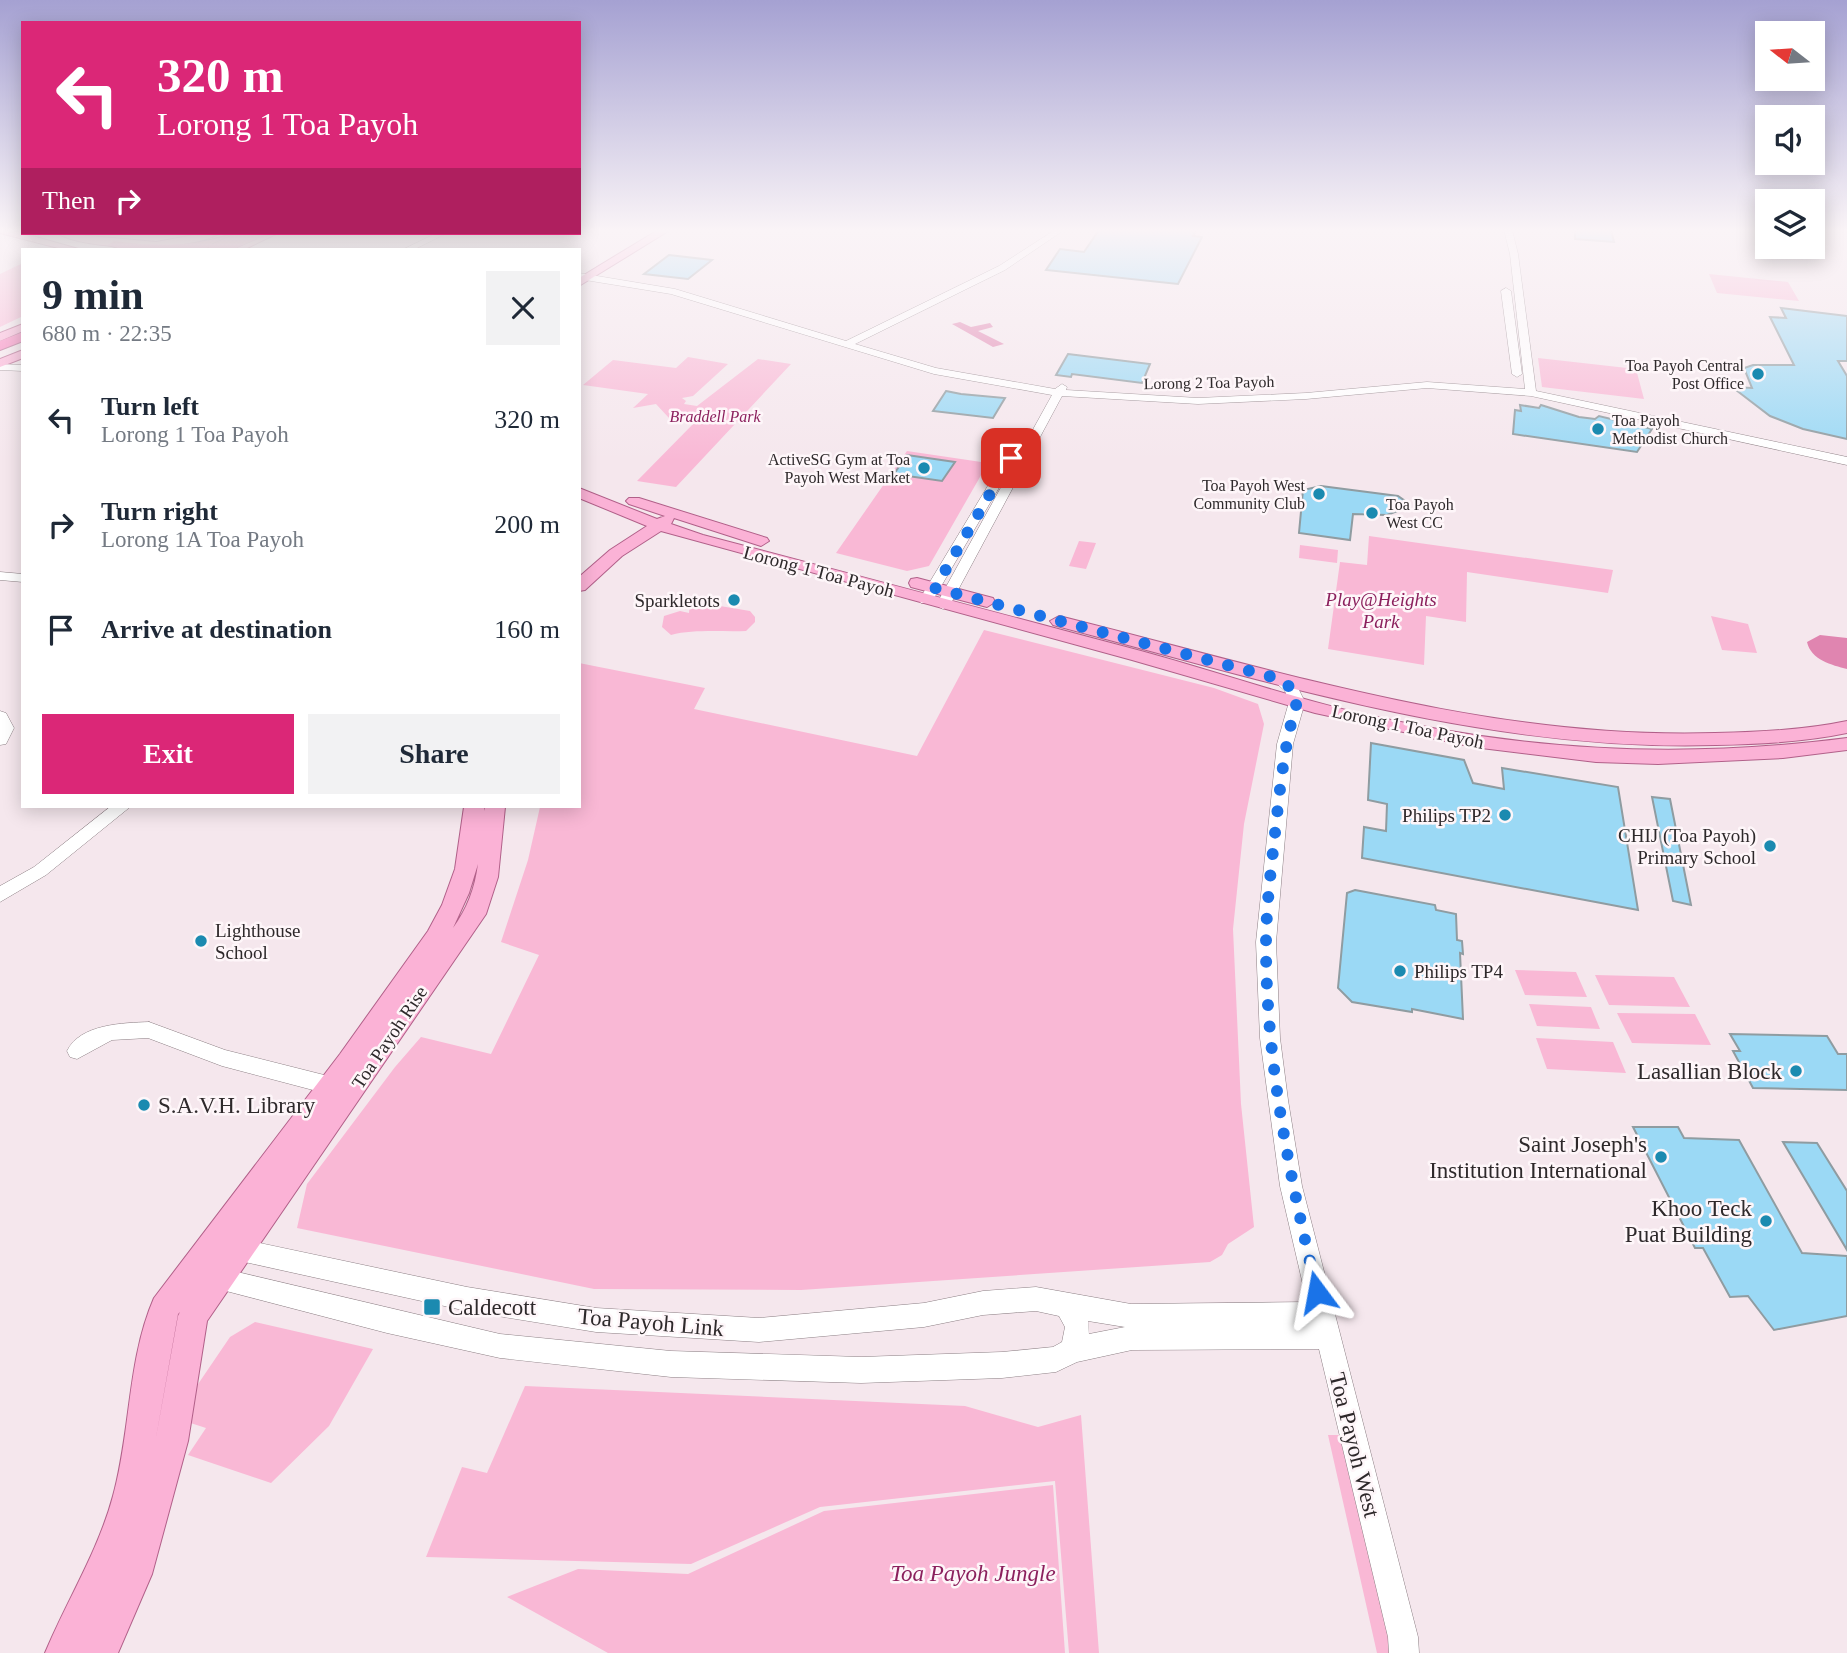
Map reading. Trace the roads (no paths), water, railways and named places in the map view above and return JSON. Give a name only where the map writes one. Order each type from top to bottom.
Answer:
[{"type":"highway","points":[[0,345],[21,337]]},
{"type":"highway","points":[[0,355],[21,353]]},
{"type":"main road","points":[[0,337],[21,328]]},
{"type":"main road","points":[[0,365],[21,354]]},
{"type":"main road","name":"Lorong 1 Toa Payoh","points":[[581,481],[697,538],[938,596],[1021,630],[1286,697],[1349,707],[1400,710],[1529,732],[1618,740],[1718,741],[1812,733],[1847,727]]},
{"type":"main road","name":"Lorong 1 Toa Payoh","points":[[581,493],[623,510],[834,564],[1286,697],[1349,707],[1463,740],[1567,755],[1681,760],[1847,744]]},
{"type":"main road","points":[[581,584],[618,547],[625,517],[623,510]]},
{"type":"main road","points":[[581,570],[660,518]]},
{"type":"main road","points":[[618,547],[663,539],[697,538]]},
{"type":"main road","name":"Toa Payoh Rise","points":[[304,1140],[332,1086],[427,951],[453,907],[470,855],[474,808]]},
{"type":"main road","name":"Toa Payoh Rise","points":[[63,1653],[100,1580],[130,1496],[158,1333],[165,1308],[205,1275],[475,914],[487,877],[495,808]]},
{"type":"main road","name":"Toa Payoh Rise","points":[[100,1653],[135,1574],[154,1507],[172,1441],[193,1317],[205,1275]]},
{"type":"street","name":"Lorong 2 Toa Payoh","points":[[728,307],[845,341],[934,371],[1055,389],[1198,401],[1427,385],[1525,390],[1847,454]]},
{"type":"street","points":[[845,341],[913,307]]},
{"type":"street","points":[[1510,307],[1525,390]]},
{"type":"street","points":[[1518,307],[1525,390]]},
{"type":"street","points":[[0,365],[21,368]]},
{"type":"street","points":[[938,596],[1055,389]]},
{"type":"street","name":"Lorong 2 Toa Payoh","points":[[1525,390],[1847,461]]},
{"type":"street","points":[[0,576],[21,578]]},
{"type":"street","name":"Toa Payoh West","points":[[1286,697],[1285,744],[1266,942],[1268,1009],[1277,1100],[1291,1186],[1406,1648]]},
{"type":"street","points":[[0,716],[6,728],[0,740]]},
{"type":"street","points":[[0,895],[40,871],[120,808]]},
{"type":"street","points":[[77,1051],[108,1032],[149,1031],[222,1058],[332,1086]]},
{"type":"street","name":"Toa Payoh Link","points":[[226,1247],[467,1299],[596,1320],[758,1330],[924,1315],[983,1303],[1036,1299],[1131,1317],[1325,1325]]},
{"type":"street","name":"Toa Payoh Link","points":[[205,1275],[387,1321],[500,1346],[671,1364],[861,1370],[1002,1365],[1056,1359],[1073,1350],[1132,1338],[1325,1325]]},
{"type":"street","points":[[1066,1306],[1078,1327],[1073,1350]]},
{"type":"place","name":"Toa Payoh Central Post Office","points":[[1758,374]]},
{"type":"place","name":"Toa Payoh Methodist Church","points":[[1598,429]]},
{"type":"place","name":"ActiveSG Gym at Toa Payoh West Market","points":[[924,468]]},
{"type":"place","name":"Toa Payoh West Community Club","points":[[1319,494]]},
{"type":"place","name":"Toa Payoh West CC","points":[[1372,513]]},
{"type":"place","name":"Sparkletots","points":[[734,600]]},
{"type":"place","name":"Philips TP2","points":[[1505,815]]},
{"type":"place","name":"CHIJ (Toa Payoh) Primary School","points":[[1770,846]]},
{"type":"place","name":"Lighthouse School","points":[[201,941]]},
{"type":"place","name":"Philips TP4","points":[[1400,971]]},
{"type":"place","name":"Lasallian Block","points":[[1796,1071]]},
{"type":"place","name":"S.A.V.H. Library","points":[[144,1105]]},
{"type":"place","name":"Saint Joseph's Institution International","points":[[1661,1157]]},
{"type":"place","name":"Khoo Teck Puat Building","points":[[1766,1221]]},
{"type":"place","name":"Caldecott","points":[[432,1307]]},
{"type":"park label","name":"Braddell Park","points":[[715,416]]},
{"type":"park label","name":"Play@Heights Park","points":[[1381,610]]},
{"type":"park label","name":"Toa Payoh Jungle","points":[[973,1573]]}]
